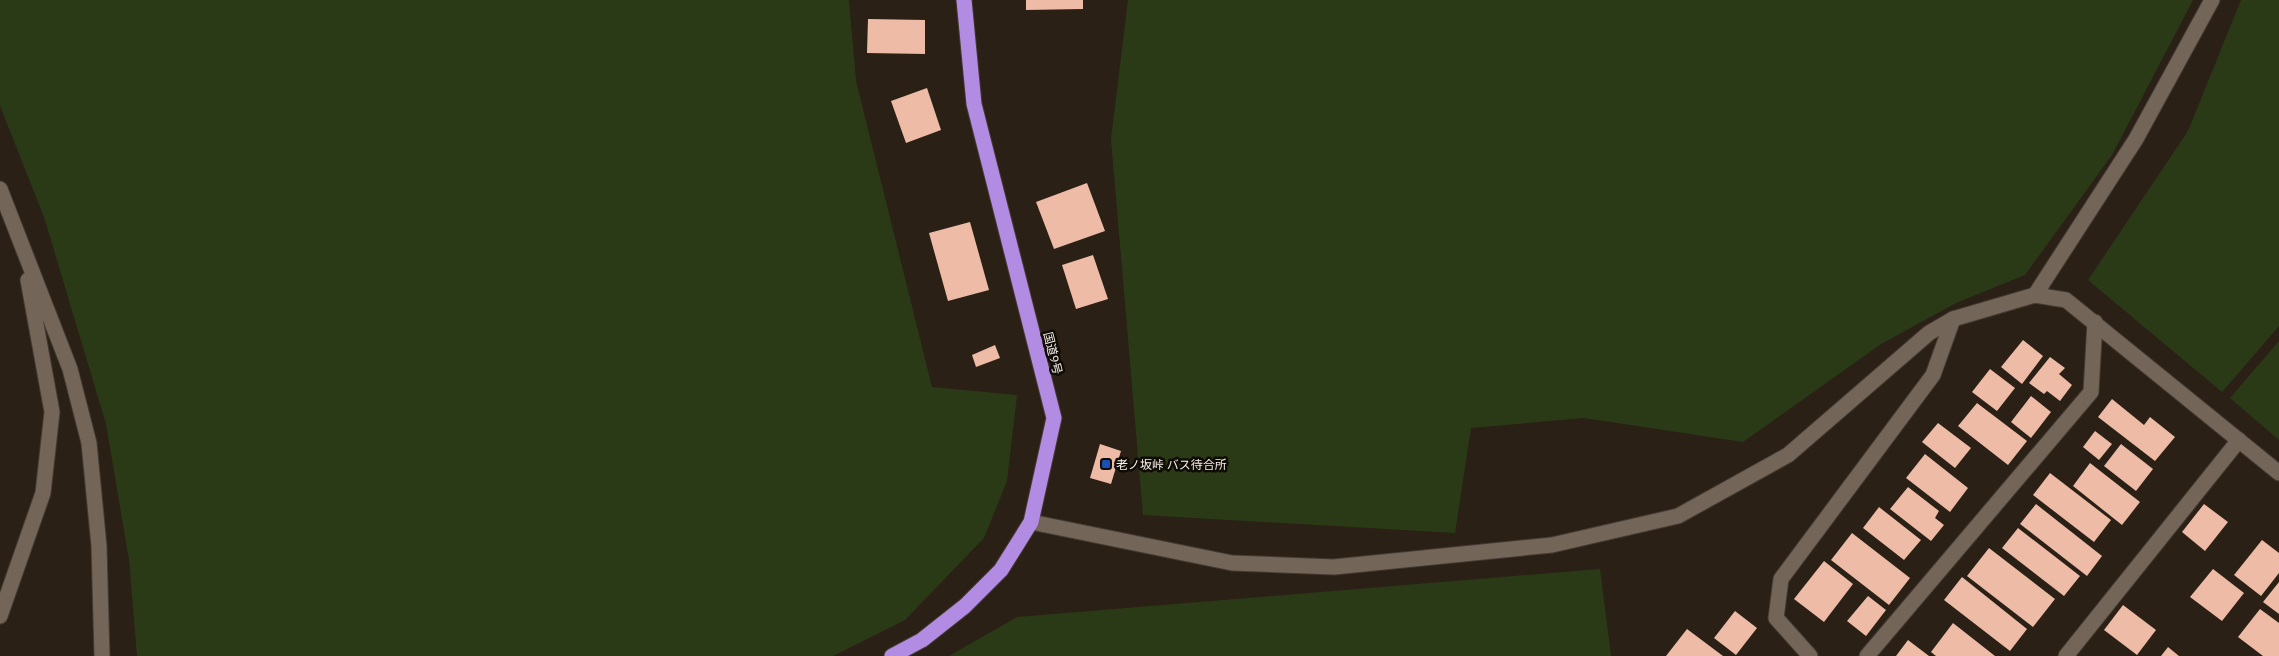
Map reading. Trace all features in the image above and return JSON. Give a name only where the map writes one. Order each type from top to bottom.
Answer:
[{"type":"highway","name":"国道9号","points":[[892,656],[922,640],[965,606],[1001,570],[1031,522],[1054,418],[974,104],[964,0]]},
{"type":"street","points":[[2035,295],[2136,140],[2212,0]]},
{"type":"street","points":[[0,189],[70,370],[85,425],[90,452],[99,546],[102,656]]},
{"type":"street","points":[[0,616],[43,493],[52,412],[22,247]]},
{"type":"street","points":[[1031,522],[1232,563],[1334,567],[1552,546],[1678,516],[1788,456],[1928,333],[1953,319],[2035,295],[2066,300],[2279,473]]},
{"type":"street","points":[[1810,656],[1776,618],[1781,579],[1933,375],[1953,319]]},
{"type":"street","points":[[1867,656],[2091,392],[2095,322]]},
{"type":"street","points":[[2066,656],[2239,440]]},
{"type":"green space","points":[[0,0],[849,0],[856,81],[932,387],[1017,395],[1007,481],[984,538],[905,620],[833,656],[137,656],[129,560],[106,424],[44,217],[0,106]]},
{"type":"green space","points":[[1128,0],[2193,0],[2112,155],[2025,275],[1956,303],[1881,344],[1743,442],[1584,418],[1471,428],[1455,533],[1143,515],[1111,139]]},
{"type":"green space","points":[[2241,0],[2279,0],[2279,326],[2222,392],[2088,280],[2188,131]]},
{"type":"green space","points":[[2279,341],[2279,440],[2230,398]]},
{"type":"green space","points":[[1600,569],[1611,656],[949,656],[1017,617]]},
{"type":"building","points":[[1026,0],[1083,0],[1083,9],[1026,10]]},
{"type":"building","points":[[868,19],[925,20],[925,54],[867,53]]},
{"type":"building","points":[[927,88],[941,130],[906,143],[891,101]]},
{"type":"building","points":[[1087,183],[1105,231],[1054,249],[1036,202]]},
{"type":"building","points":[[970,222],[989,290],[948,301],[929,233]]},
{"type":"building","points":[[1093,255],[1108,299],[1076,309],[1062,265]]},
{"type":"building","points":[[2023,340],[2043,356],[2022,384],[2001,367]]},
{"type":"building","points":[[995,345],[1000,358],[976,367],[972,355]]},
{"type":"building","points":[[2050,357],[2065,368],[2059,374],[2072,385],[2060,401],[2047,391],[2044,394],[2029,383]]},
{"type":"building","points":[[1990,369],[2015,388],[1997,411],[1972,392]]},
{"type":"building","points":[[2031,396],[2051,412],[2031,438],[2011,422]]},
{"type":"building","points":[[2112,399],[2144,425],[2150,417],[2175,437],[2155,461],[2098,417]]},
{"type":"building","points":[[1977,403],[2027,441],[2008,465],[1958,426]]},
{"type":"building","points":[[1938,423],[1971,448],[1955,468],[1922,442]]},
{"type":"building","points":[[2095,431],[2112,444],[2099,460],[2083,447]]},
{"type":"building","name":"老ノ坂峠 バス待合所","points":[[1100,444],[1121,451],[1111,484],[1090,478]]},
{"type":"building","points":[[2121,444],[2153,469],[2136,491],[2104,466]]},
{"type":"building","points":[[1925,454],[1968,488],[1950,512],[1906,478]]},
{"type":"building","points":[[2090,463],[2140,502],[2122,525],[2073,486]]},
{"type":"building","points":[[2050,473],[2111,520],[2094,542],[2033,495]]},
{"type":"building","points":[[1908,487],[1939,511],[1935,518],[1944,525],[1931,541],[1890,509]]},
{"type":"building","points":[[2036,504],[2102,556],[2087,576],[2020,524]]},
{"type":"building","points":[[2204,504],[2228,522],[2205,551],[2182,532]]},
{"type":"building","points":[[1879,507],[1921,540],[1904,560],[1863,528]]},
{"type":"building","points":[[2018,528],[2080,576],[2064,596],[2002,548]]},
{"type":"building","points":[[1852,533],[1910,578],[1889,605],[1831,560]]},
{"type":"building","points":[[2262,540],[2279,553],[2279,573],[2261,596],[2234,575]]},
{"type":"building","points":[[1989,548],[2055,599],[2033,627],[1967,576]]},
{"type":"building","points":[[1824,561],[1853,584],[1824,622],[1794,599]]},
{"type":"building","points":[[2213,569],[2244,593],[2222,621],[2190,597]]},
{"type":"building","points":[[1962,577],[2027,629],[2010,651],[1944,600]]},
{"type":"building","points":[[2279,582],[2279,614],[2263,602]]},
{"type":"building","points":[[1868,596],[1886,610],[1866,636],[1847,621]]},
{"type":"building","points":[[2123,605],[2156,630],[2137,655],[2104,630]]},
{"type":"building","points":[[2260,609],[2279,623],[2279,656],[2263,656],[2238,637]]},
{"type":"building","points":[[1735,611],[1757,628],[1736,655],[1714,638]]},
{"type":"building","points":[[1953,623],[1995,656],[1936,656],[1931,652]]},
{"type":"building","points":[[1687,629],[1723,656],[1666,656]]},
{"type":"building","points":[[1908,640],[1929,656],[1896,656]]},
{"type":"building","points":[[2168,647],[2179,656],[2161,656]]},
{"type":"place","name":"老ノ坂峠 バス待合所","points":[[1106,464]]}]
